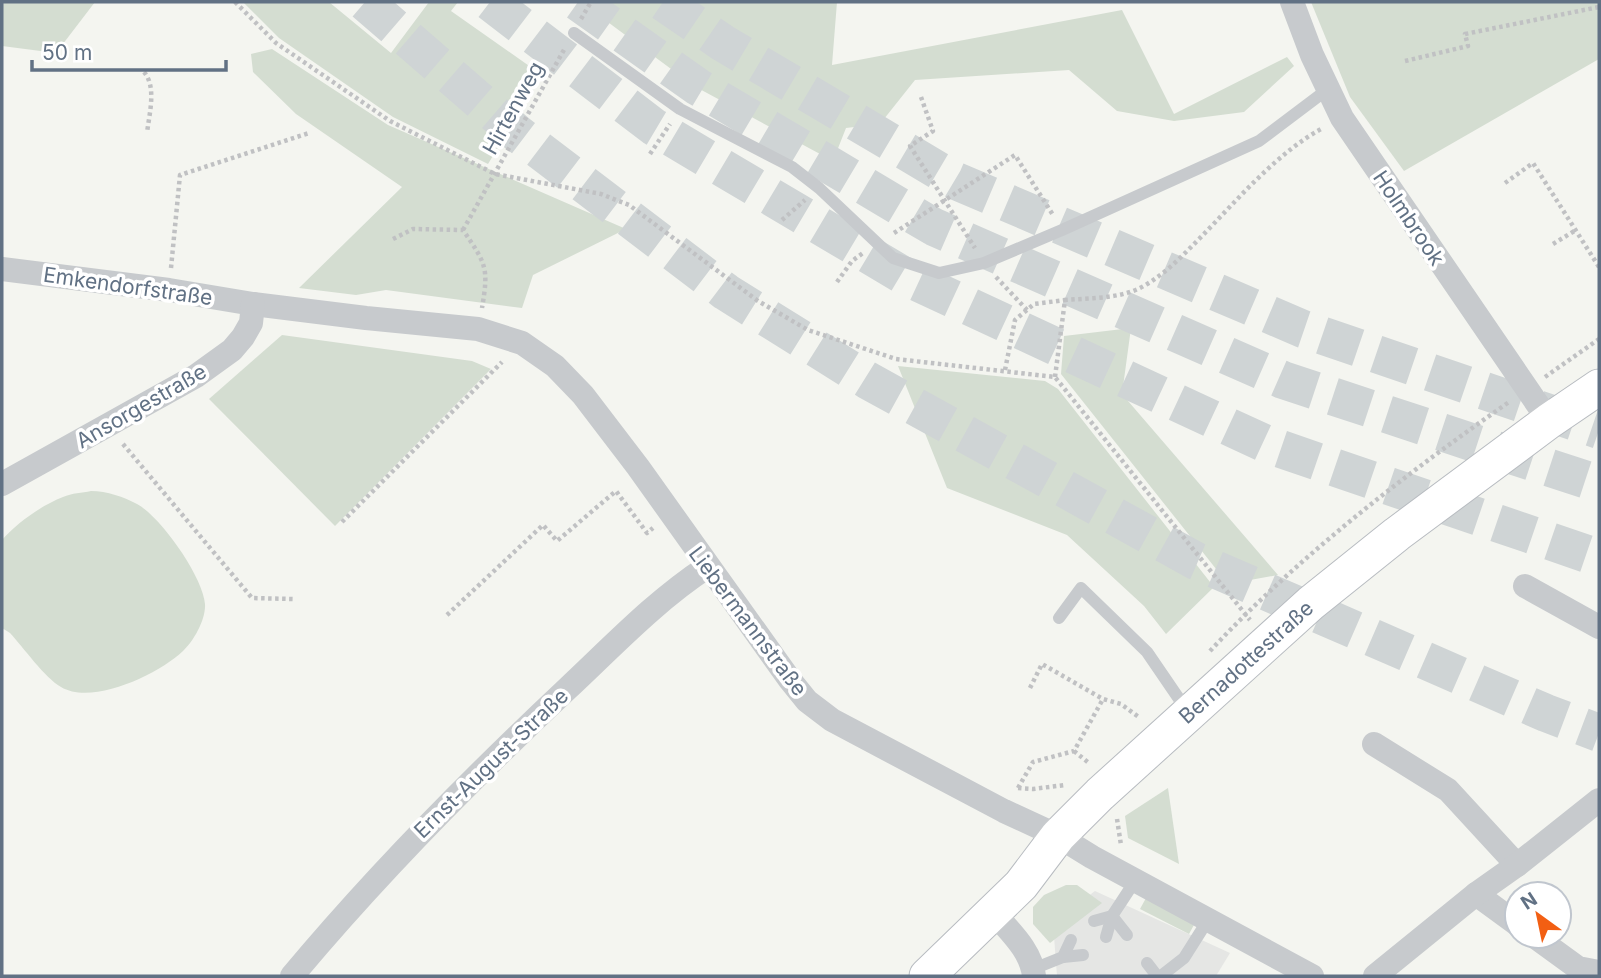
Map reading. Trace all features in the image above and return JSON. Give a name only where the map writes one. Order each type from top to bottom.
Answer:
[{"type":"street","name":"Holmbrook","points":[[1292,2],[1312,55],[1342,118],[1549,421]]},
{"type":"street","name":"Emkendorfstraße","points":[[2,269],[169,290],[254,304]]},
{"type":"street","name":"Liebermannstraße","points":[[254,304],[478,329],[522,342],[555,366],[583,395],[807,701],[832,720],[1004,811],[1058,836],[1135,881],[1312,976]]},
{"type":"street","name":"Ansorgestraße","points":[[2,484],[196,376],[232,350],[243,338],[251,323],[254,304]]},
{"type":"street","name":"Bernadottestraße","points":[[927,976],[1024,882],[1058,836],[1100,794],[1181,701],[1268,642],[1311,603],[1397,534],[1599,387]]},
{"type":"street","name":"Ernst-August-Straße","points":[[292,976],[349,907],[488,764],[657,605],[707,567]]},
{"type":"street","points":[[1525,586],[1599,627]]},
{"type":"street","points":[[1374,744],[1448,790],[1517,865]]},
{"type":"street","points":[[1375,976],[1599,800]]},
{"type":"street","points":[[1476,894],[1503,913]]},
{"type":"street","points":[[994,913],[1024,948],[1033,973]]},
{"type":"street","points":[[1553,950],[1578,968],[1599,972]]},
{"type":"lane","points":[[573,33],[680,109],[792,167],[819,188],[893,258],[939,273],[984,263],[1259,141],[1328,89]]},
{"type":"lane","points":[[1059,618],[1082,587],[1147,652],[1181,701]]},
{"type":"lane","points":[[1106,937],[1112,916],[1135,881]]},
{"type":"lane","points":[[1094,921],[1112,916]]},
{"type":"lane","points":[[1112,916],[1127,936]]},
{"type":"lane","points":[[1147,963],[1159,976],[1184,958],[1208,920]]},
{"type":"lane","points":[[1063,957],[1071,940]]},
{"type":"lane","points":[[1033,973],[1063,957],[1083,955]]},
{"type":"path","points":[[235,2],[276,43],[390,121],[495,174],[601,194],[629,205],[758,301],[808,330],[896,359],[1055,377],[1268,642]]},
{"type":"path","name":"Hirtenweg","points":[[463,230],[591,2]]},
{"type":"path","points":[[1405,61],[1468,46],[1465,34],[1599,7]]},
{"type":"path","points":[[144,72],[150,82],[151,92],[147,133]]},
{"type":"path","points":[[921,97],[933,131],[910,146],[984,263],[1027,310]]},
{"type":"path","points":[[650,154],[680,109]]},
{"type":"path","points":[[1005,370],[1015,320],[1034,304],[1105,298],[1138,289],[1170,269],[1237,200],[1302,139],[1342,118]]},
{"type":"path","points":[[169,290],[180,175],[309,133]]},
{"type":"path","points":[[837,282],[852,261],[1015,155],[1062,230]]},
{"type":"path","points":[[1505,183],[1533,163],[1599,267]]},
{"type":"path","points":[[782,220],[819,188]]},
{"type":"path","points":[[393,239],[413,229],[463,230],[485,262],[487,280],[478,329]]},
{"type":"path","points":[[1553,244],[1576,230]]},
{"type":"path","points":[[1055,377],[1065,300]]},
{"type":"path","points":[[1209,652],[1245,614],[1376,500],[1428,459],[1599,339]]},
{"type":"path","points":[[342,522],[483,381]]},
{"type":"path","points":[[110,426],[136,462],[252,598],[294,599]]},
{"type":"path","points":[[447,615],[543,525],[558,541],[616,491],[647,533],[670,515]]},
{"type":"path","points":[[1030,688],[1042,664],[1137,715]]},
{"type":"path","points":[[1004,811],[1033,762],[1074,751],[1103,699]]},
{"type":"path","points":[[1142,720],[1181,701]]},
{"type":"path","points":[[1074,751],[1093,767]]},
{"type":"path","points":[[1018,788],[1068,785]]},
{"type":"shaded area","points":[[2,2],[95,2],[56,53],[2,46]]},
{"type":"shaded area","points":[[243,2],[329,2],[391,53],[429,2],[458,2],[451,11],[542,75],[488,164],[393,117],[279,38]]},
{"type":"shaded area","points":[[603,2],[837,2],[832,65],[1122,10],[1174,114],[1287,57],[1294,66],[1244,112],[1174,121],[1117,111],[1069,70],[915,80],[880,124],[846,128],[833,161],[694,86],[597,14]]},
{"type":"shaded area","points":[[1311,2],[1599,2],[1599,59],[1404,171],[1350,97]]},
{"type":"shaded area","points":[[272,49],[388,125],[626,229],[533,275],[522,308],[386,290],[356,295],[299,288],[402,187],[296,114],[253,72],[251,54]]},
{"type":"shaded area","points":[[1131,328],[1122,394],[1278,575],[1228,584],[1061,374],[1064,336]]},
{"type":"shaded area","points":[[282,335],[472,361],[491,369],[335,526],[209,399]]},
{"type":"shaded area","points":[[898,366],[1045,381],[1058,389],[1214,587],[1166,634],[1144,606],[1067,535],[947,488]]},
{"type":"shaded area","points":[[91,491],[121,497],[147,511],[169,534],[189,564],[205,604],[204,616],[195,636],[172,660],[125,685],[90,693],[74,692],[55,683],[10,633],[2,628],[2,540],[22,521],[47,505],[66,496]]},
{"type":"shaded area","points":[[1168,788],[1179,864],[1128,838],[1125,816]]},
{"type":"shaded area","points":[[1066,885],[1077,885],[1102,903],[1050,943],[1033,924],[1033,907],[1044,895]]},
{"type":"shaded area","points":[[1095,891],[1230,953],[1216,976],[1057,976],[1053,923]]},
{"type":"shaded area","points":[[1146,898],[1195,923],[1189,934],[1140,909]]},
{"type":"tunnel","points":[[365,2],[518,134],[726,292],[867,380],[1196,561],[1546,713],[1599,733]]},
{"type":"tunnel","points":[[490,2],[654,127],[906,277],[1266,444],[1599,558]]},
{"type":"tunnel","points":[[578,2],[698,87],[934,227],[1283,380],[1599,484]]},
{"type":"tunnel","points":[[663,2],[723,43],[956,181],[1303,329],[1599,430]]}]
